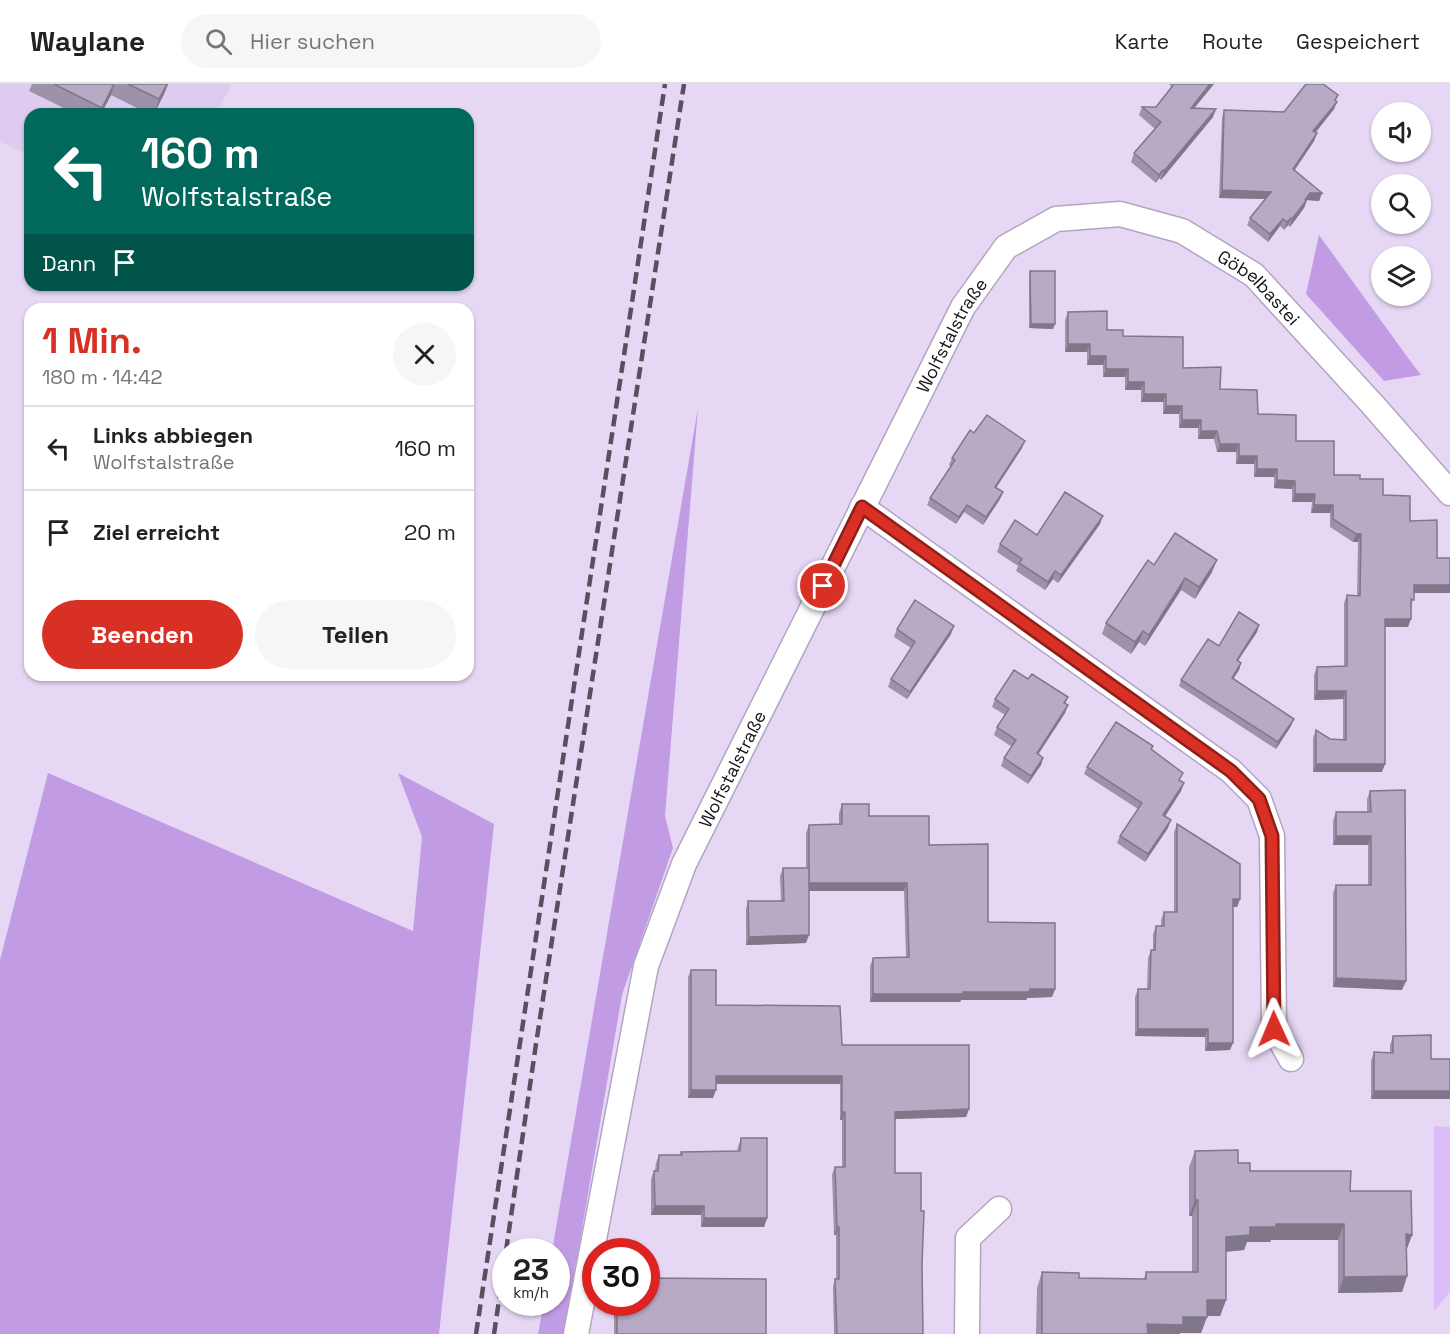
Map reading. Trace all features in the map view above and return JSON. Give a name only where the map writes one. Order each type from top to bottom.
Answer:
[{"type":"street","name":"Göbelbastei","points":[[1006,247],[1056,219],[1120,214],[1182,231],[1254,275],[1450,493]]},
{"type":"street","name":"Wolfstalstraße","points":[[576,1334],[646,966],[684,864],[963,307],[1006,247]]},
{"type":"street","points":[[862,507],[1231,771],[1259,799],[1272,836],[1274,1029],[1291,1059]]},
{"type":"street","points":[[967,1334],[968,1238],[999,1209]]},
{"type":"shaded area","points":[[0,84],[232,84],[219,108],[24,108],[24,152],[0,142]]},
{"type":"shaded area","points":[[1319,235],[1421,375],[1384,381],[1306,294]]},
{"type":"shaded area","points":[[698,408],[665,816],[673,848],[622,995],[570,1299],[570,1238],[554,1238]]},
{"type":"shaded area","points":[[48,773],[413,931],[422,837],[398,773],[494,824],[439,1334],[0,1334],[0,960]]},
{"type":"shaded area","points":[[1434,1126],[1450,1127],[1450,1292],[1434,1311]]},
{"type":"shaded area","points":[[541,1316],[567,1316],[564,1334],[538,1334]]},
{"type":"building","points":[[54,84],[114,84],[102,108]]},
{"type":"building","points":[[128,84],[167,84],[159,99]]},
{"type":"building","points":[[1174,84],[1210,84],[1191,108],[1216,109],[1159,175],[1134,153],[1161,122],[1142,107],[1156,107]]},
{"type":"building","points":[[1306,84],[1323,84],[1338,95],[1335,100],[1337,102],[1313,131],[1317,133],[1293,169],[1322,193],[1310,193],[1292,219],[1287,222],[1283,219],[1270,234],[1250,218],[1271,192],[1222,190],[1224,110],[1284,112]]},
{"type":"building","points":[[1030,271],[1055,271],[1055,324],[1031,324]]},
{"type":"building","points":[[1107,311],[1107,330],[1123,330],[1123,336],[1183,337],[1183,368],[1221,367],[1220,389],[1257,390],[1258,414],[1296,415],[1296,441],[1334,441],[1334,475],[1360,475],[1360,479],[1383,479],[1383,495],[1410,496],[1410,521],[1437,520],[1437,558],[1450,558],[1450,585],[1414,585],[1411,619],[1385,619],[1385,764],[1316,764],[1316,730],[1330,739],[1346,740],[1346,691],[1317,691],[1317,667],[1347,666],[1347,595],[1360,596],[1361,534],[1356,534],[1333,519],[1333,505],[1314,505],[1315,494],[1295,494],[1295,481],[1277,480],[1277,469],[1257,469],[1257,456],[1239,456],[1239,444],[1220,444],[1217,431],[1201,431],[1201,420],[1182,420],[1182,406],[1166,406],[1166,394],[1144,394],[1144,382],[1128,382],[1128,369],[1106,369],[1106,356],[1090,356],[1090,344],[1068,344],[1068,312]]},
{"type":"building","points":[[987,415],[1025,441],[995,487],[1003,492],[986,517],[967,505],[959,517],[930,498],[955,460],[952,458],[970,430],[974,433]]},
{"type":"building","points":[[1065,492],[1103,516],[1061,575],[1055,571],[1048,582],[1019,563],[1022,559],[1000,544],[1015,520],[1037,535]]},
{"type":"building","points":[[1175,533],[1217,560],[1199,587],[1185,578],[1149,635],[1143,631],[1135,642],[1106,623],[1148,560],[1154,565]]},
{"type":"building","points":[[915,600],[954,626],[910,692],[891,679],[915,642],[897,629]]},
{"type":"building","points":[[1239,612],[1259,625],[1237,660],[1241,663],[1232,678],[1294,719],[1278,742],[1181,680],[1208,639],[1219,646]]},
{"type":"building","points":[[1014,670],[1028,679],[1032,674],[1068,697],[1064,703],[1068,705],[1037,753],[1043,758],[1031,776],[1004,758],[1016,740],[997,727],[1009,709],[995,699]]},
{"type":"building","points":[[1116,722],[1153,746],[1151,749],[1183,773],[1179,780],[1184,783],[1163,815],[1171,820],[1148,854],[1120,836],[1142,803],[1087,767]]},
{"type":"building","points":[[1405,790],[1406,981],[1336,978],[1336,885],[1371,885],[1371,836],[1336,836],[1336,812],[1371,812],[1370,791]]},
{"type":"building","points":[[842,804],[869,804],[869,816],[929,816],[929,845],[988,844],[988,922],[1055,923],[1055,989],[1030,989],[1029,992],[963,992],[963,994],[873,994],[873,958],[909,957],[907,883],[809,883],[809,825],[842,824]]},
{"type":"building","points":[[1177,824],[1240,864],[1240,899],[1233,899],[1233,1043],[1208,1043],[1208,1029],[1138,1029],[1138,989],[1150,989],[1151,950],[1155,950],[1156,926],[1164,926],[1164,912],[1177,912]]},
{"type":"building","points":[[783,868],[809,868],[809,935],[749,937],[748,901],[784,901]]},
{"type":"building","points":[[691,970],[716,970],[716,1005],[840,1006],[842,1045],[969,1045],[969,1109],[895,1112],[895,1173],[921,1173],[921,1211],[924,1211],[923,1334],[837,1334],[835,1279],[839,1279],[839,1227],[837,1227],[835,1167],[845,1167],[845,1112],[842,1112],[842,1076],[716,1076],[716,1090],[691,1090]]},
{"type":"building","points":[[1431,1035],[1431,1059],[1450,1059],[1450,1091],[1374,1091],[1374,1052],[1393,1053],[1393,1036]]},
{"type":"building","points":[[741,1138],[767,1138],[767,1218],[704,1218],[704,1206],[655,1206],[654,1171],[658,1171],[659,1155],[682,1155],[681,1152],[740,1151]]},
{"type":"building","points":[[1238,1150],[1238,1163],[1250,1163],[1250,1171],[1351,1171],[1350,1191],[1411,1191],[1412,1235],[1406,1234],[1407,1276],[1344,1277],[1344,1224],[1276,1224],[1276,1227],[1250,1227],[1250,1235],[1226,1237],[1226,1300],[1207,1300],[1207,1317],[1183,1317],[1183,1325],[1147,1324],[1148,1334],[1042,1334],[1042,1272],[1079,1273],[1079,1278],[1146,1279],[1146,1272],[1198,1272],[1195,1151]]},
{"type":"building","points":[[660,1278],[766,1279],[766,1334],[617,1334],[617,1316],[660,1316]]},
{"type":"railway","points":[[476,1334],[665,84]]},
{"type":"railway","points":[[508,1238],[684,84]]},
{"type":"railway","points":[[494,1334],[497,1316]]},
{"type":"route","points":[[823,586],[862,507],[1231,771],[1259,799],[1272,836],[1274,1029]]}]
